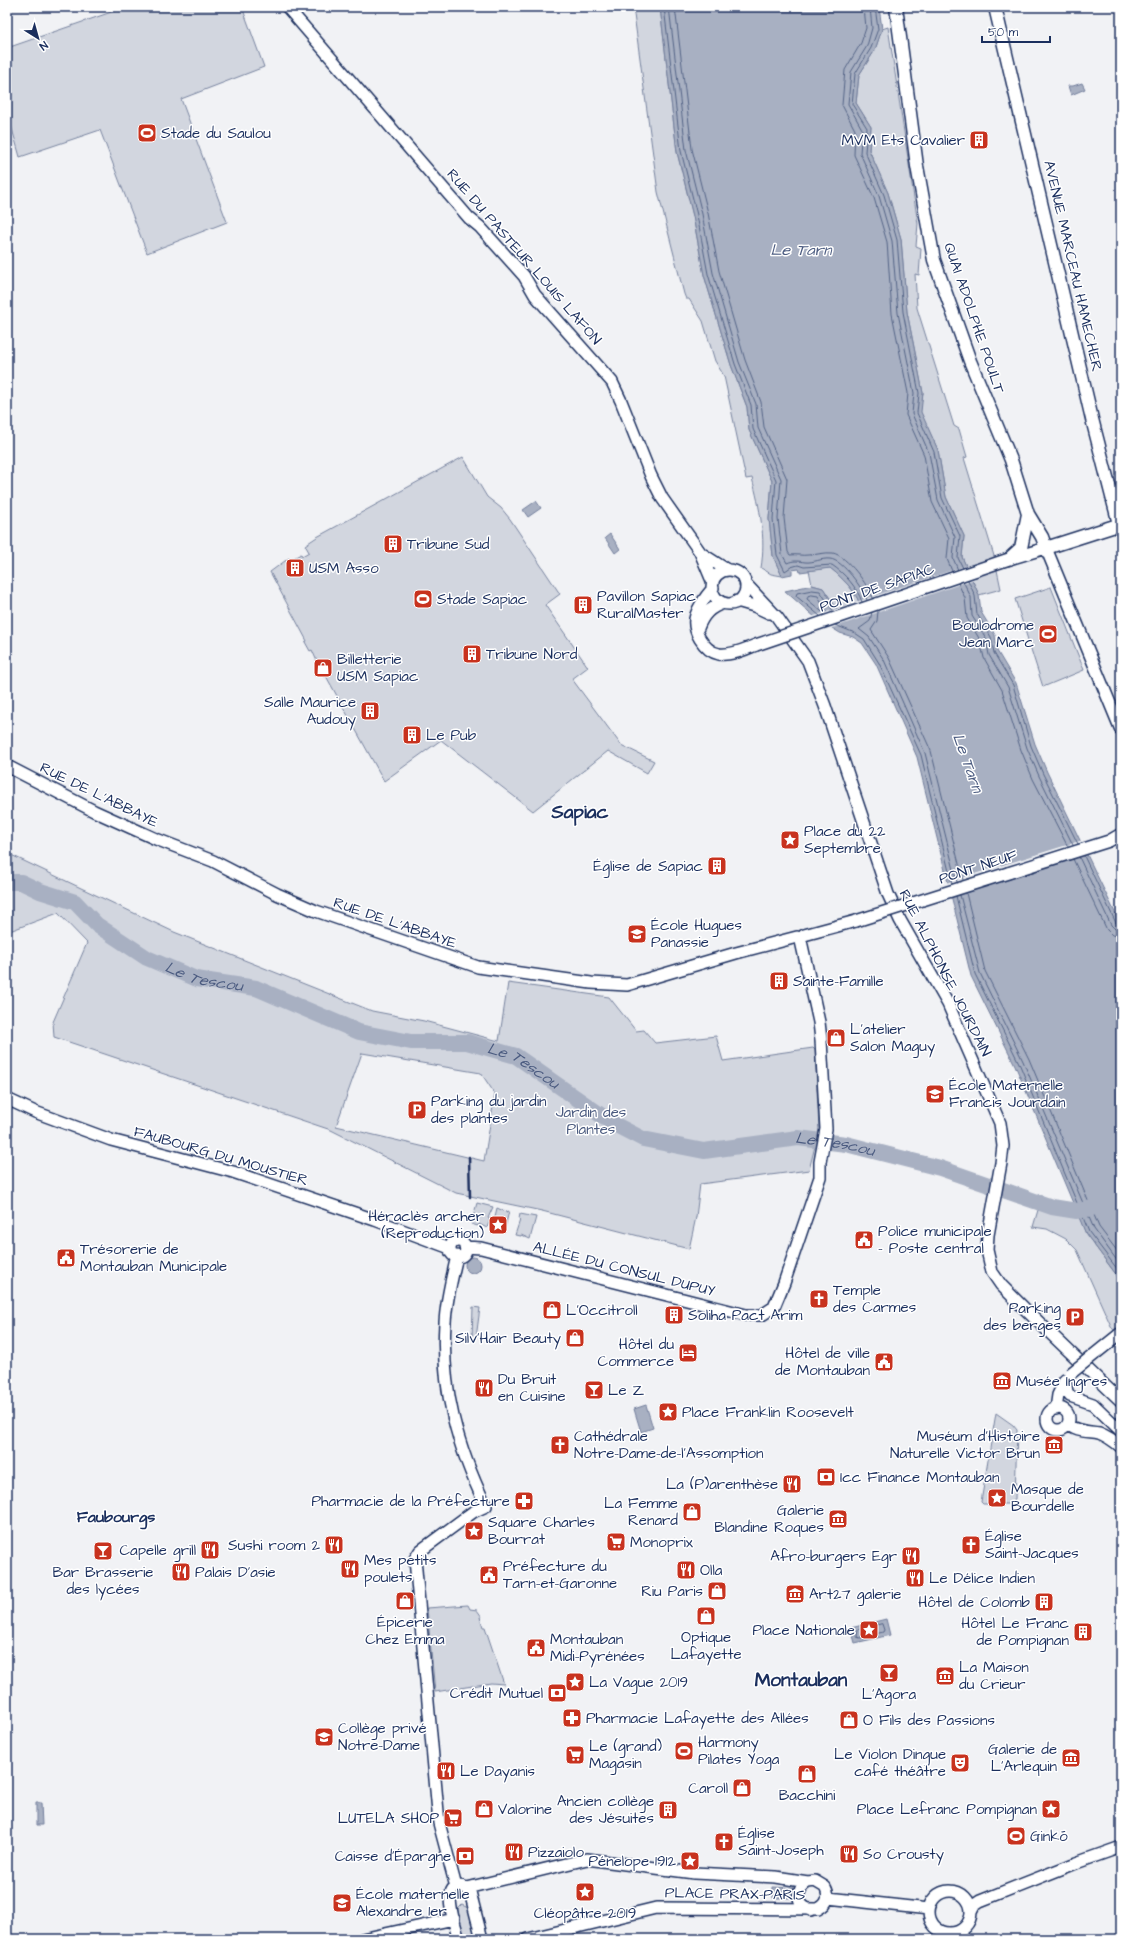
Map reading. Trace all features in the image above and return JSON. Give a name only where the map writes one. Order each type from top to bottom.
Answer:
[{"type":"main road","name":"RUE DU PASTEUR LOUIS LAFON","points":[[287,7],[469,218],[480,227],[524,276],[535,295],[612,382],[621,401],[650,476],[662,498],[700,552],[713,586]]},
{"type":"main road","name":"QUAI ADOLPHE POULT","points":[[896,7],[917,166],[934,260],[970,361],[1011,460],[1028,514],[1042,537],[1121,730]]},
{"type":"main road","name":"AVENUE MARCEAU HAMECHER","points":[[996,7],[1092,419],[1120,527]]},
{"type":"main road","points":[[1009,559],[1020,548],[1028,514]]},
{"type":"main road","points":[[1046,548],[1120,527]]},
{"type":"main road","name":"PONT DE SAPIAC","points":[[697,631],[704,644],[711,650],[720,654],[729,654],[1009,559],[1046,548]]},
{"type":"main road","name":"RUE DU PASTEUR LOUIS LAFON","points":[[700,552],[712,562],[727,570]]},
{"type":"main road","points":[[727,570],[738,572],[746,584],[745,592],[742,597],[736,602],[717,605],[706,613],[697,631],[695,619],[696,614],[713,586],[717,575],[727,570]]},
{"type":"main road","name":"RUE ALPHONSE JOURDAIN","points":[[746,584],[776,617],[808,661],[825,706],[885,888],[900,920],[948,1004],[1000,1123],[1003,1146],[987,1250],[989,1264],[994,1275],[1025,1309],[1121,1401]]},
{"type":"main road","points":[[713,586],[714,595],[724,603]]},
{"type":"main road","name":"RUE ALPHONSE JOURDAIN","points":[[736,602],[762,608],[776,617]]},
{"type":"main road","name":"RUE DE L'ABBAYE","points":[[7,766],[94,811],[156,839],[213,861],[321,914],[478,967],[591,983],[627,985],[736,953],[801,938],[856,921]]},
{"type":"main road","points":[[1109,841],[1121,834]]},
{"type":"main road","points":[[1109,841],[1121,842]]},
{"type":"main road","name":"PONT NEUF","points":[[856,921],[1109,841]]},
{"type":"main road","name":"ALLÉE DU CONSUL DUPUY","points":[[453,1252],[452,1243],[457,1241],[463,1242],[466,1247],[482,1248],[746,1315],[762,1315],[774,1307],[784,1283],[820,1177],[820,1162],[826,1129],[819,1022],[801,938]]},
{"type":"main road","name":"FAUBOURG DU MOUSTIER","points":[[7,1099],[35,1112],[111,1140],[233,1172],[353,1212],[453,1252]]},
{"type":"main road","points":[[453,1252],[445,1322],[447,1382],[454,1427],[471,1475],[486,1506],[473,1512],[420,1551],[415,1559],[439,1823],[462,1888],[472,1897],[482,1939]]},
{"type":"main road","points":[[1080,1400],[1060,1410],[1050,1412],[1047,1416],[1049,1425],[1057,1430],[1063,1429],[1068,1424],[1069,1418],[1060,1410],[1058,1395],[1068,1377],[1121,1333]]},
{"type":"main road","points":[[1068,1377],[1067,1392],[1070,1396],[1093,1404],[1121,1431]]},
{"type":"main road","points":[[1068,1424],[1078,1430],[1100,1433],[1121,1447]]},
{"type":"main road","points":[[971,1911],[974,1905],[980,1901],[1121,1847]]},
{"type":"main road","name":"PLACE PRAX-PARIS","points":[[462,1888],[587,1859],[694,1872],[776,1877],[808,1882],[815,1881],[822,1884],[828,1891],[828,1898],[822,1908],[812,1910],[656,1908],[528,1939]]},
{"type":"main road","points":[[962,1895],[978,1894],[1055,1868],[1076,1863]]},
{"type":"main road","points":[[808,1882],[800,1889],[799,1898],[802,1905],[812,1910]]},
{"type":"main road","points":[[459,1939],[449,1897],[452,1890],[462,1888]]},
{"type":"main road","points":[[942,1892],[956,1892],[962,1895],[967,1899],[971,1911],[971,1917],[966,1927],[956,1933],[942,1932],[932,1923],[929,1909],[931,1902],[942,1892]]},
{"type":"main road","points":[[828,1898],[929,1909]]},
{"type":"main road","points":[[362,1939],[454,1919]]},
{"type":"green space","name":"Stade du Saulou","points":[[126,7],[242,7],[264,67],[181,99],[227,222],[147,253],[100,130],[20,157],[7,111],[7,48]]},
{"type":"green space","points":[[633,7],[660,7],[677,152],[693,216],[704,275],[731,365],[747,407],[749,430],[772,481],[769,519],[773,556],[782,576],[771,574],[761,568],[763,545],[760,511],[752,478],[746,479],[724,376],[715,361],[703,321],[689,299],[686,299],[684,294],[658,192]]},
{"type":"green space","points":[[888,27],[918,224],[916,246],[921,248],[919,275],[915,274],[917,308],[954,426],[959,429],[967,457],[964,458],[994,556],[1001,589],[979,595],[962,557],[964,536],[946,497],[938,450],[920,412],[923,393],[907,312],[901,239],[888,193],[869,150],[871,127],[856,103],[859,75],[875,50],[882,29]]},
{"type":"green space","points":[[463,457],[487,497],[501,508],[510,519],[560,594],[545,605],[588,667],[572,679],[621,745],[654,761],[647,773],[608,751],[533,811],[441,740],[384,781],[326,676],[324,677],[312,650],[310,651],[305,642],[307,641],[270,572],[289,558],[290,560],[301,554],[302,556],[309,552],[305,545],[317,537]]},
{"type":"green space","points":[[830,568],[844,580],[853,591],[859,602],[863,616],[837,609],[823,588],[812,585],[809,570]]},
{"type":"green space","name":"Boulodrome Jean Marc","points":[[1051,587],[1084,670],[1043,687],[1015,599]]},
{"type":"green space","name":"Jardin des Plantes","points":[[7,853],[174,932],[372,1011],[424,1021],[499,1041],[508,983],[609,997],[636,1031],[644,1030],[655,1043],[716,1036],[723,1061],[813,1048],[815,1050],[819,1130],[809,1170],[700,1184],[696,1217],[689,1249],[542,1211],[456,1193],[331,1130],[54,1037],[53,1022],[87,943],[58,913],[7,932]],"holes":[[[362,1053],[481,1073],[495,1094],[484,1161],[336,1126]]]},
{"type":"green space","points":[[477,1203],[493,1207],[488,1218],[490,1219],[487,1228],[479,1224],[478,1226],[471,1224]]},
{"type":"green space","points":[[1052,1207],[1077,1211],[1086,1234],[1121,1281],[1121,1341],[1111,1326],[1077,1250],[1066,1239],[1047,1229],[1033,1227],[1038,1210]]},
{"type":"green space","points":[[497,1208],[506,1212],[509,1211],[504,1232],[492,1229]]},
{"type":"green space","points":[[520,1214],[536,1217],[530,1239],[521,1235],[515,1235],[520,1220]]},
{"type":"green space","points":[[473,1307],[480,1308],[476,1338],[472,1339]]},
{"type":"green space","points":[[996,1413],[1013,1425],[1017,1430],[1015,1499],[1011,1504],[983,1504],[981,1502]]},
{"type":"green space","points":[[468,1605],[470,1609],[477,1610],[482,1617],[480,1617],[483,1627],[485,1627],[504,1684],[491,1683],[435,1692],[427,1608]]},
{"type":"green space","points":[[462,1905],[468,1908],[474,1930],[473,1934],[470,1936],[466,1936],[464,1934],[460,1924],[458,1909]]},
{"type":"water","name":"Le Tarn","points":[[660,7],[879,7],[882,29],[875,50],[859,75],[856,103],[871,127],[869,150],[888,193],[901,239],[907,312],[923,393],[921,412],[938,450],[946,497],[964,536],[962,557],[979,595],[981,612],[995,635],[997,651],[1016,683],[1035,744],[1047,772],[1121,925],[1121,1281],[1086,1234],[1015,1065],[971,976],[917,757],[876,664],[862,643],[853,637],[840,633],[816,618],[785,591],[812,585],[823,588],[837,609],[863,616],[859,602],[853,591],[844,580],[830,568],[800,572],[799,569],[792,570],[792,574],[782,576],[773,556],[769,519],[772,481],[749,430],[747,407],[731,365],[704,275],[693,216],[677,152]]},
{"type":"water","points":[[1082,83],[1085,89],[1071,95],[1068,86]]},
{"type":"water","points":[[536,501],[541,508],[528,517],[523,510]]},
{"type":"water","points":[[610,534],[620,549],[615,553],[605,538]]},
{"type":"water","points":[[473,1257],[480,1262],[481,1265],[476,1272],[473,1273],[466,1268],[465,1265],[470,1258]]},
{"type":"water","points":[[646,1405],[653,1428],[641,1432],[634,1409]]},
{"type":"water","points":[[886,1619],[890,1635],[855,1643],[851,1628]]},
{"type":"water","points":[[36,1803],[41,1803],[42,1825],[36,1825]]},
{"type":"water","points":[[773,1887],[795,1888],[793,1898],[773,1898]]},
{"type":"pier","points":[[968,565],[975,579],[829,629],[811,617],[839,608],[855,617],[861,615],[856,602]]},
{"type":"pier","points":[[1083,840],[1090,854],[950,898],[946,883]]},
{"type":"waterway","name":"Le Tescou","points":[[7,882],[21,882],[40,891],[75,902],[97,925],[147,958],[196,979],[256,988],[359,1032],[411,1042],[467,1042],[516,1056],[612,1123],[643,1139],[704,1151],[798,1138],[846,1144],[940,1168],[1052,1207],[1077,1211],[1121,1202]]},
{"type":"railway","points":[[469,1157],[470,1197]]},
{"type":"place","name":"Stade du Saulou","points":[[147,133]]},
{"type":"place","name":"MVM Ets Cavalier","points":[[979,140]]},
{"type":"place","name":"Tribune Sud","points":[[393,544]]},
{"type":"place","name":"USM Asso","points":[[295,568]]},
{"type":"place","name":"Stade Sapiac","points":[[423,599]]},
{"type":"place","name":"Pavillon Sapiac RuralMaster","points":[[583,605]]},
{"type":"place","name":"Boulodrome Jean Marc","points":[[1048,634]]},
{"type":"place","name":"Tribune Nord","points":[[472,654]]},
{"type":"place","name":"Billetterie USM Sapiac","points":[[323,668]]},
{"type":"place","name":"Salle Maurice Audouy","points":[[370,711]]},
{"type":"place","name":"Le Pub","points":[[412,735]]},
{"type":"place","name":"Place du 22 Septembre","points":[[790,840]]},
{"type":"place","name":"Église de Sapiac","points":[[717,866]]},
{"type":"place","name":"École Hugues Panassie","points":[[637,934]]},
{"type":"place","name":"Sainte-Famille","points":[[779,981]]},
{"type":"place","name":"L'atelier Salon Maguy","points":[[836,1038]]},
{"type":"place","name":"École Maternelle Francis Jourdain","points":[[935,1094]]},
{"type":"place","name":"Parking du jardin des plantes","points":[[417,1110]]},
{"type":"place","name":"Héraclès archer (Reproduction)","points":[[498,1225]]},
{"type":"place","name":"Police municipale - Poste central","points":[[864,1240]]},
{"type":"place","name":"Trésorerie de Montauban Municipale","points":[[66,1258]]},
{"type":"place","name":"Temple des Carmes","points":[[819,1299]]},
{"type":"place","name":"L'Occitroll","points":[[552,1310]]},
{"type":"place","name":"Soliha Pact Arim","points":[[674,1315]]},
{"type":"place","name":"Parking des berges","points":[[1075,1317]]},
{"type":"place","name":"Silv'Hair Beauty","points":[[575,1338]]},
{"type":"place","name":"Hôtel du Commerce","points":[[688,1353]]},
{"type":"place","name":"Hôtel de ville de Montauban","points":[[884,1362]]},
{"type":"place","name":"Musée Ingres","points":[[1002,1381]]},
{"type":"place","name":"Du Bruit en Cuisine","points":[[484,1388]]},
{"type":"place","name":"Le Z","points":[[594,1390]]},
{"type":"place","name":"Place Franklin Roosevelt","points":[[668,1412]]},
{"type":"place","name":"Cathédrale Notre-Dame-de-l'Assomption","points":[[560,1445]]},
{"type":"place","name":"Muséum d'Histoire Naturelle Victor Brun","points":[[1054,1445]]},
{"type":"place","name":"Icc Finance Montauban","points":[[826,1477]]},
{"type":"place","name":"La (P)arenthèse","points":[[792,1484]]},
{"type":"place","name":"Masque de Bourdelle","points":[[997,1498]]},
{"type":"place","name":"Pharmacie de la Préfecture","points":[[524,1501]]},
{"type":"place","name":"La Femme Renard","points":[[692,1512]]},
{"type":"place","name":"Galerie Blandine Roques","points":[[838,1519]]},
{"type":"place","name":"Square Charles Bourrat","points":[[474,1531]]},
{"type":"place","name":"Monoprix","points":[[616,1542]]},
{"type":"place","name":"Sushi room 2","points":[[334,1545]]},
{"type":"place","name":"Église Saint-Jacques","points":[[971,1545]]},
{"type":"place","name":"Capelle grill","points":[[210,1550]]},
{"type":"place","name":"Bar Brasserie des lycées","points":[[103,1551]]},
{"type":"place","name":"Afro-burgers Egr","points":[[911,1556]]},
{"type":"place","name":"Mes petits poulets","points":[[350,1569]]},
{"type":"place","name":"Olla","points":[[686,1570]]},
{"type":"place","name":"Palais D'asie","points":[[181,1572]]},
{"type":"place","name":"Préfecture du Tarn-et-Garonne","points":[[489,1575]]},
{"type":"place","name":"Le Délice Indien","points":[[915,1578]]},
{"type":"place","name":"Riu Paris","points":[[717,1591]]},
{"type":"place","name":"Art27 galerie","points":[[795,1594]]},
{"type":"place","name":"Épicerie Chez Emma","points":[[405,1601]]},
{"type":"place","name":"Hôtel de Colomb","points":[[1044,1602]]},
{"type":"place","name":"Optique Lafayette","points":[[706,1616]]},
{"type":"place","name":"Place Nationale","points":[[869,1630]]},
{"type":"place","name":"Hôtel Le Franc de Pompignan","points":[[1083,1632]]},
{"type":"place","name":"Montauban Midi-Pyrénées","points":[[536,1648]]},
{"type":"place","name":"L'Agora","points":[[889,1673]]},
{"type":"place","name":"La Maison du Crieur","points":[[945,1676]]},
{"type":"place","name":"La Vague 2019","points":[[575,1682]]},
{"type":"place","name":"Crédit Mutuel","points":[[557,1693]]},
{"type":"place","name":"Pharmacie Lafayette des Allées","points":[[572,1718]]},
{"type":"place","name":"O Fils des Passions","points":[[849,1720]]},
{"type":"place","name":"Collège privé Notre-Dame","points":[[324,1737]]},
{"type":"place","name":"Harmony Pilates Yoga","points":[[684,1751]]},
{"type":"place","name":"Le (grand) Magasin","points":[[575,1755]]},
{"type":"place","name":"Galerie de L'Arlequin","points":[[1071,1758]]},
{"type":"place","name":"Le Violon Dingue café théâtre","points":[[960,1763]]},
{"type":"place","name":"Le Dayanis","points":[[446,1771]]},
{"type":"place","name":"Bacchini","points":[[807,1774]]},
{"type":"place","name":"Caroll","points":[[742,1788]]},
{"type":"place","name":"Valorine","points":[[484,1809]]},
{"type":"place","name":"Place Lefranc Pompignan","points":[[1051,1809]]},
{"type":"place","name":"Ancien collège des Jésuites","points":[[668,1810]]},
{"type":"place","name":"LUTELA SHOP","points":[[453,1818]]},
{"type":"place","name":"Ginkō","points":[[1016,1836]]},
{"type":"place","name":"Église Saint-Joseph","points":[[724,1842]]},
{"type":"place","name":"Pizzaiolo","points":[[514,1852]]},
{"type":"place","name":"So Crousty","points":[[849,1854]]},
{"type":"place","name":"Caisse d'Épargne","points":[[465,1856]]},
{"type":"place","name":"Pénelope 1912","points":[[690,1861]]},
{"type":"place","name":"Cléopâtre 2019","points":[[585,1892]]},
{"type":"place","name":"École maternelle Alexandre 1er","points":[[342,1903]]},
{"type":"district","name":"Sapiac","points":[[580,812]]},
{"type":"district","name":"Faubourgs","points":[[116,1517]]},
{"type":"district","name":"Montauban","points":[[801,1680]]}]
